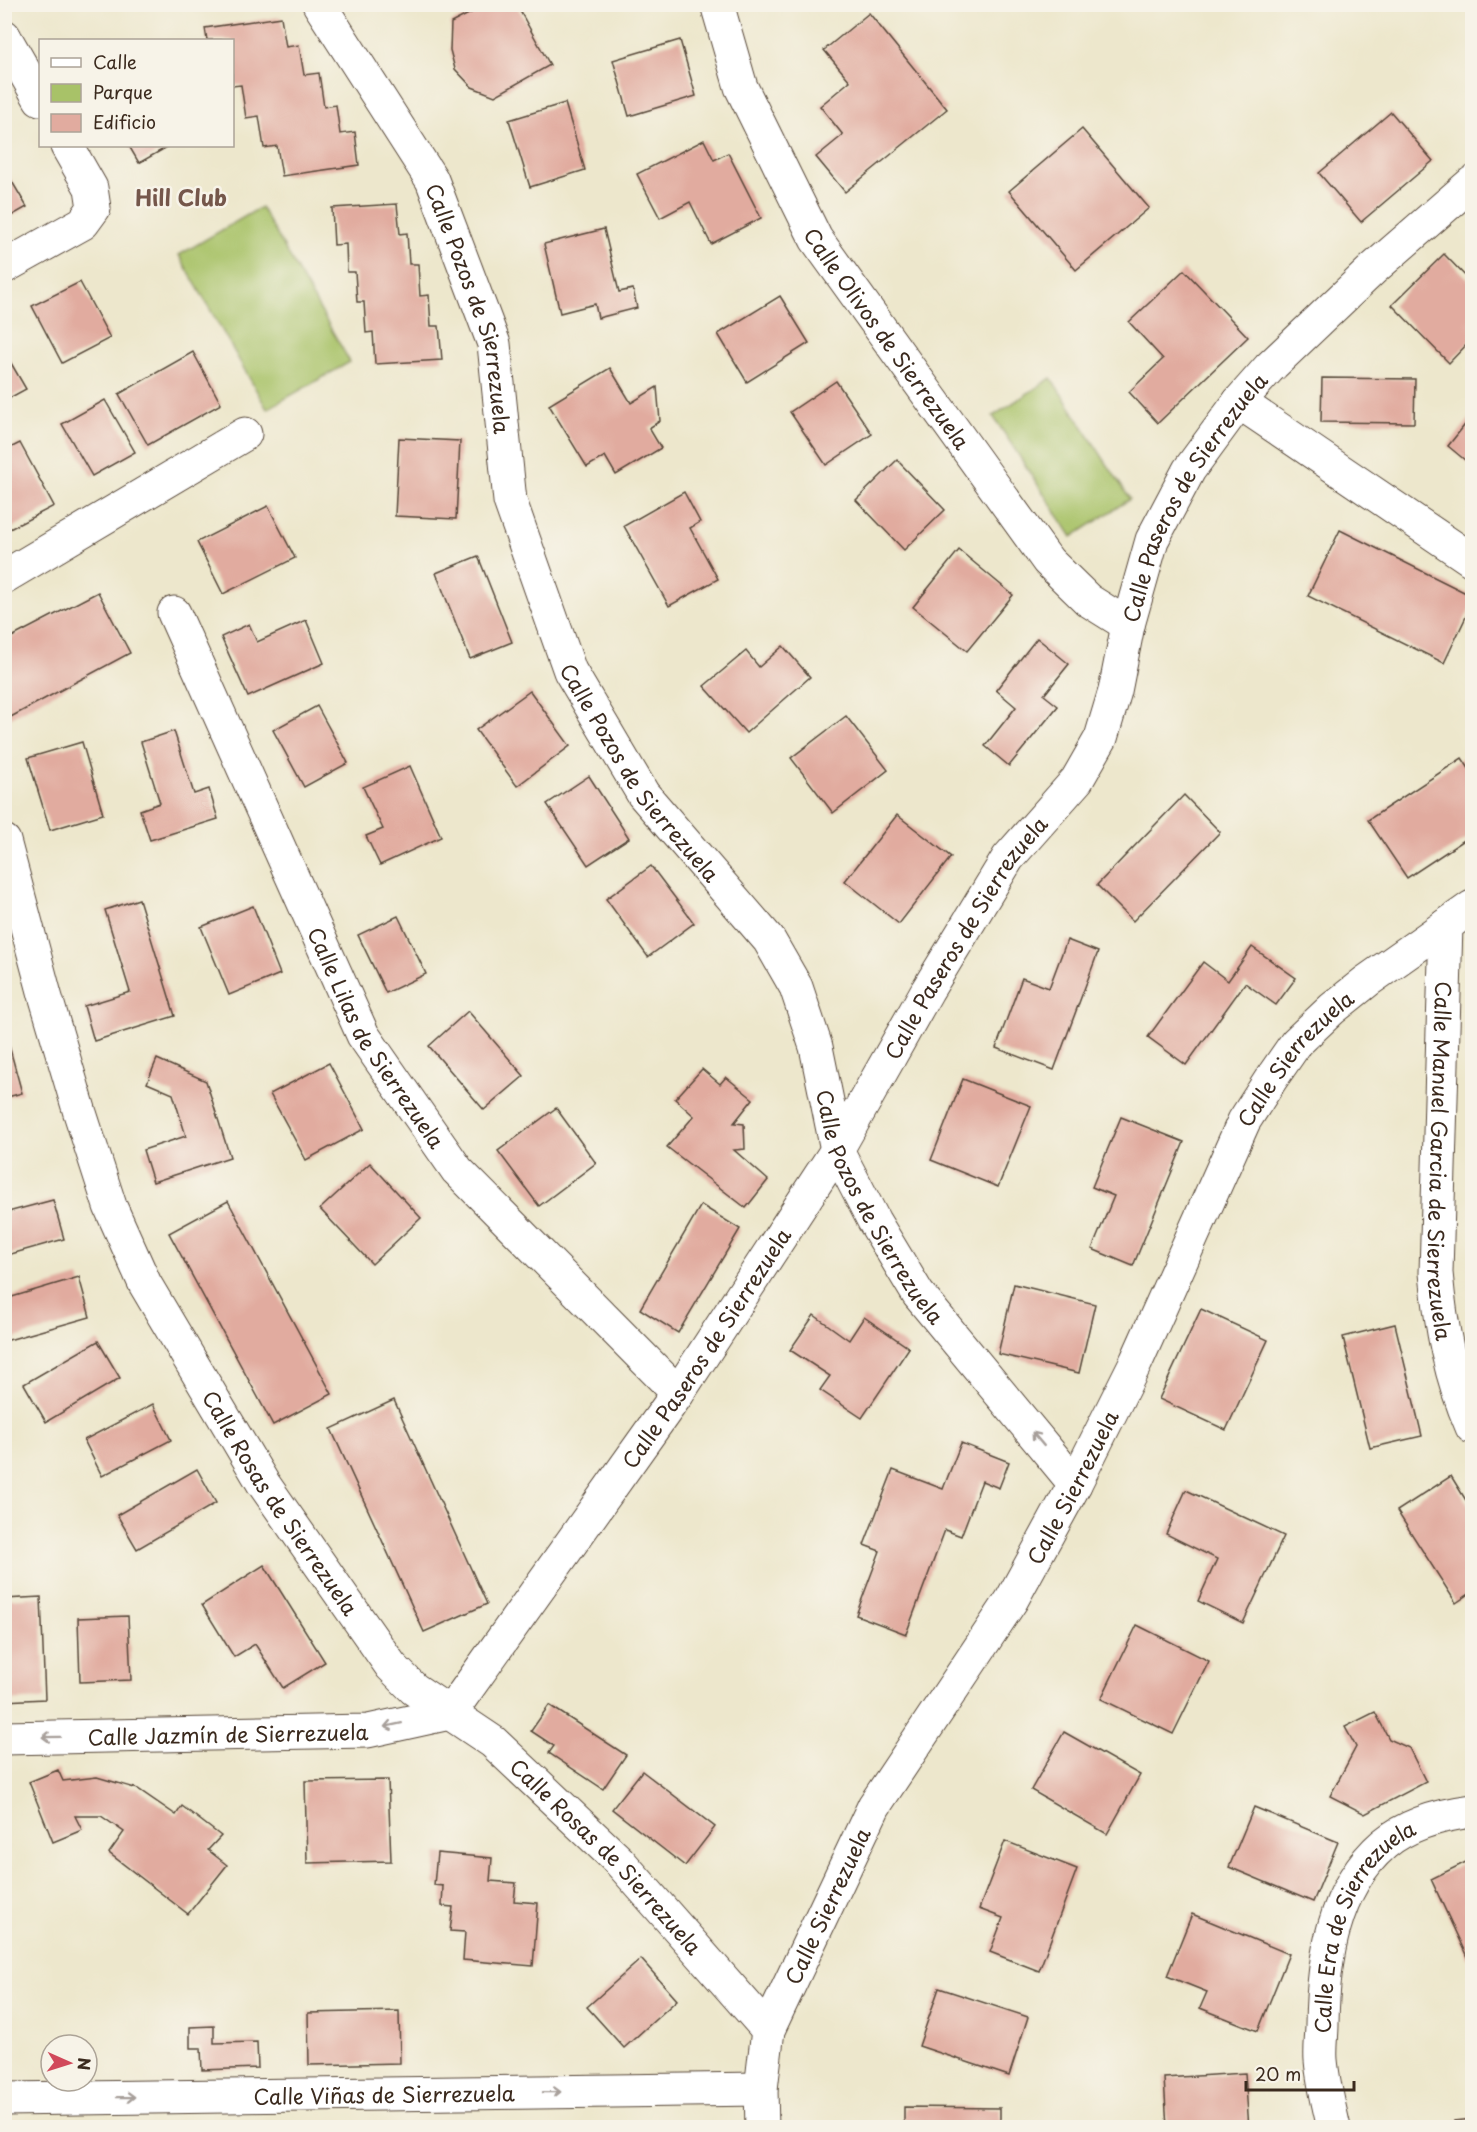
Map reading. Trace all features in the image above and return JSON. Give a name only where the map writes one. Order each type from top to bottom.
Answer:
[{"type":"street","name":"Calle Pozos de Sierrezuela","points":[[319,4],[432,180],[490,333],[494,344],[510,501],[570,671],[643,794],[769,940],[796,987],[816,1047],[837,1150],[874,1221],[918,1294],[1076,1484]]},
{"type":"street","name":"Calle Olivos de Sierrezuela","points":[[717,4],[741,87],[816,239],[1048,561],[1088,600],[1128,625]]},
{"type":"street","points":[[4,36],[39,97]]},
{"type":"street","points":[[4,267],[83,223],[94,208],[91,188],[68,147]]},
{"type":"street","name":"Calle Paseros de Sierrezuela","points":[[450,1713],[678,1393],[837,1150],[927,991],[1008,858],[1077,780],[1101,738],[1115,691],[1128,625],[1152,540],[1189,470],[1239,402],[1269,368],[1373,269],[1473,183]]},
{"type":"street","points":[[1239,402],[1473,560]]},
{"type":"street","points":[[4,577],[245,434]]},
{"type":"street","name":"Calle Lilas de Sierrezuela","points":[[174,613],[363,1035],[457,1170],[678,1393]]},
{"type":"street","name":"Calle Rosas de Sierrezuela","points":[[4,841],[45,995],[110,1206],[146,1284],[263,1483],[391,1666],[414,1689],[493,1742],[619,1861],[768,2030]]},
{"type":"street","name":"Calle Sierrezuela","points":[[762,2127],[761,2089],[768,2030],[874,1806],[1011,1600],[1076,1484],[1136,1362],[1244,1121],[1296,1043],[1332,1009],[1367,981],[1473,907]]},
{"type":"street","name":"Calle Manuel Garcia de Sierrezuela","points":[[1446,925],[1436,1273],[1441,1321],[1450,1368],[1473,1427]]},
{"type":"street","name":"Calle Jazmín de Sierrezuela","points":[[4,1738],[368,1731],[450,1713]]},
{"type":"street","name":"Calle Era de Sierrezuela","points":[[1334,2127],[1321,2060],[1322,1999],[1327,1953],[1338,1915],[1358,1873],[1385,1844],[1416,1824],[1448,1814],[1473,1811]]},
{"type":"street","name":"Calle Viñas de Sierrezuela","points":[[4,2099],[761,2089]]},
{"type":"green space","points":[[261,207],[350,362],[267,409],[179,255]]},
{"type":"green space","points":[[1051,378],[1130,499],[1072,537],[993,416]]},
{"type":"building","points":[[488,4],[516,4],[550,65],[495,96],[472,87],[455,69],[450,50],[451,23]]},
{"type":"building","points":[[869,13],[947,109],[845,192],[816,157],[843,135],[820,106],[850,81],[824,50]]},
{"type":"building","points":[[281,17],[286,47],[299,45],[304,75],[319,73],[324,107],[336,105],[340,134],[355,132],[359,165],[282,176],[277,146],[264,148],[259,116],[246,118],[241,85],[234,86],[234,39],[207,39],[205,28]]},
{"type":"building","points":[[680,40],[696,96],[629,116],[613,60]]},
{"type":"building","points":[[565,103],[585,170],[530,187],[509,120]]},
{"type":"building","points":[[1391,112],[1433,161],[1361,222],[1319,173]]},
{"type":"building","points":[[1082,129],[1149,208],[1076,270],[1009,191]]},
{"type":"building","points":[[704,140],[714,160],[728,153],[761,218],[711,244],[690,202],[660,218],[637,174]]},
{"type":"building","points":[[130,147],[167,147],[139,163]]},
{"type":"building","points":[[4,168],[27,207],[4,220]]},
{"type":"building","points":[[397,204],[400,234],[407,233],[409,264],[418,264],[420,296],[429,295],[431,326],[439,326],[442,360],[375,364],[373,332],[366,333],[364,302],[357,302],[355,272],[347,272],[346,244],[334,245],[332,208]]},
{"type":"building","points":[[604,229],[619,292],[633,289],[637,308],[598,318],[595,304],[560,313],[544,244]]},
{"type":"building","points":[[1444,254],[1472,283],[1472,339],[1449,363],[1392,305]]},
{"type":"building","points":[[1184,270],[1248,337],[1158,423],[1129,392],[1163,359],[1129,322]]},
{"type":"building","points":[[80,282],[110,338],[62,363],[32,306]]},
{"type":"building","points":[[780,296],[809,343],[747,382],[718,334]]},
{"type":"building","points":[[4,351],[26,389],[4,401]]},
{"type":"building","points":[[193,352],[221,404],[148,445],[119,394]]},
{"type":"building","points":[[610,368],[631,403],[657,387],[660,421],[649,428],[661,448],[616,475],[605,456],[587,467],[549,405]]},
{"type":"building","points":[[1322,378],[1415,379],[1414,423],[1321,422]]},
{"type":"building","points":[[836,381],[872,434],[826,465],[790,412]]},
{"type":"building","points":[[105,400],[135,452],[92,476],[62,424]]},
{"type":"building","points":[[1472,416],[1472,466],[1448,446]]},
{"type":"building","points":[[399,438],[460,441],[456,519],[395,516]]},
{"type":"building","points":[[20,443],[54,506],[4,532],[4,451]]},
{"type":"building","points":[[897,460],[945,510],[904,550],[856,500]]},
{"type":"building","points":[[684,492],[700,522],[690,528],[718,579],[669,606],[624,526]]},
{"type":"building","points":[[268,506],[295,558],[223,594],[197,542]]},
{"type":"building","points":[[1340,530],[1472,596],[1472,604],[1444,663],[1308,596]]},
{"type":"building","points":[[959,550],[1013,595],[967,651],[913,607]]},
{"type":"building","points":[[478,556],[512,642],[470,659],[436,573]]},
{"type":"building","points":[[98,592],[130,653],[7,719],[4,716],[4,641]]},
{"type":"building","points":[[306,620],[324,663],[248,697],[221,637],[249,624],[257,642]]},
{"type":"building","points":[[1037,638],[1069,664],[1044,695],[1058,706],[1009,766],[985,746],[1016,707],[996,690]]},
{"type":"building","points":[[783,646],[810,677],[746,733],[704,686],[746,651],[759,667]]},
{"type":"building","points":[[530,691],[570,746],[517,786],[476,730]]},
{"type":"building","points":[[317,706],[348,763],[304,787],[273,730]]},
{"type":"building","points":[[846,716],[888,770],[833,813],[791,758]]},
{"type":"building","points":[[174,731],[194,794],[209,789],[218,819],[150,840],[140,810],[160,803],[141,742]]},
{"type":"building","points":[[82,742],[103,814],[50,830],[28,758]]},
{"type":"building","points":[[1462,758],[1472,773],[1472,835],[1407,878],[1368,820]]},
{"type":"building","points":[[410,766],[441,837],[380,865],[366,836],[383,829],[363,787]]},
{"type":"building","points":[[589,776],[629,838],[588,865],[547,804]]},
{"type":"building","points":[[1184,795],[1220,832],[1133,921],[1097,885]]},
{"type":"building","points":[[897,815],[951,857],[899,924],[845,881]]},
{"type":"building","points":[[651,866],[694,923],[648,957],[606,899]]},
{"type":"building","points":[[139,899],[175,1016],[94,1041],[84,1006],[130,992],[105,910]]},
{"type":"building","points":[[253,906],[280,974],[229,995],[201,927]]},
{"type":"building","points":[[398,916],[426,974],[386,993],[358,935]]},
{"type":"building","points":[[1067,940],[1098,952],[1054,1070],[996,1048],[1022,978],[1049,988]]},
{"type":"building","points":[[1252,947],[1296,978],[1276,1005],[1245,983],[1186,1065],[1148,1037],[1203,962],[1228,981]]},
{"type":"building","points":[[468,1011],[524,1076],[484,1110],[429,1046]]},
{"type":"building","points":[[7,1038],[22,1093],[4,1098],[4,1039]]},
{"type":"building","points":[[157,1059],[206,1081],[230,1157],[153,1182],[143,1150],[186,1136],[173,1094],[147,1083]]},
{"type":"building","points":[[329,1063],[364,1129],[306,1160],[270,1094]]},
{"type":"building","points":[[702,1069],[720,1084],[726,1077],[753,1099],[734,1123],[744,1124],[745,1149],[734,1150],[768,1180],[746,1208],[667,1147],[694,1116],[675,1099]]},
{"type":"building","points":[[963,1079],[1031,1106],[998,1187],[931,1160]]},
{"type":"building","points":[[556,1108],[596,1163],[539,1206],[498,1151]]},
{"type":"building","points":[[1121,1117],[1184,1142],[1133,1266],[1092,1249],[1114,1196],[1092,1187]]},
{"type":"building","points":[[370,1163],[421,1218],[372,1264],[320,1209]]},
{"type":"building","points":[[53,1200],[64,1239],[4,1256],[4,1213]]},
{"type":"building","points":[[228,1201],[332,1394],[273,1425],[169,1233]]},
{"type":"building","points":[[701,1205],[740,1229],[678,1333],[640,1309]]},
{"type":"building","points":[[79,1277],[90,1317],[5,1341],[5,1299]]},
{"type":"building","points":[[1014,1284],[1095,1304],[1079,1373],[998,1354]]},
{"type":"building","points":[[1201,1309],[1268,1340],[1226,1430],[1159,1399]]},
{"type":"building","points":[[814,1315],[849,1340],[864,1317],[909,1348],[862,1418],[820,1390],[830,1376],[790,1350]]},
{"type":"building","points":[[1395,1324],[1422,1436],[1370,1448],[1343,1337]]},
{"type":"building","points":[[98,1341],[120,1378],[46,1422],[24,1384]]},
{"type":"building","points":[[394,1400],[487,1604],[424,1632],[331,1429]]},
{"type":"building","points":[[153,1404],[171,1440],[102,1476],[84,1440]]},
{"type":"building","points":[[961,1443],[1009,1462],[999,1488],[982,1481],[961,1536],[945,1530],[906,1634],[856,1615],[880,1551],[864,1545],[893,1470],[943,1489]]},
{"type":"building","points":[[197,1469],[216,1503],[137,1549],[117,1515]]},
{"type":"building","points":[[1451,1476],[1472,1510],[1472,1592],[1456,1603],[1397,1511]]},
{"type":"building","points":[[1186,1490],[1284,1536],[1243,1623],[1198,1601],[1217,1559],[1166,1534]]},
{"type":"building","points":[[264,1565],[325,1662],[283,1688],[255,1644],[234,1657],[202,1605]]},
{"type":"building","points":[[41,1597],[45,1699],[4,1701],[4,1599]]},
{"type":"building","points":[[128,1616],[131,1680],[80,1682],[78,1618]]},
{"type":"building","points":[[1137,1625],[1209,1661],[1173,1734],[1101,1699]]},
{"type":"building","points":[[549,1705],[626,1755],[603,1789],[549,1753],[554,1746],[531,1731]]},
{"type":"building","points":[[1375,1712],[1389,1739],[1409,1748],[1426,1782],[1365,1814],[1330,1796],[1356,1747],[1345,1727]]},
{"type":"building","points":[[1064,1732],[1140,1775],[1107,1834],[1031,1790]]},
{"type":"building","points":[[58,1770],[63,1781],[97,1777],[138,1789],[176,1815],[182,1806],[221,1836],[208,1850],[227,1865],[188,1914],[109,1853],[124,1832],[101,1816],[75,1816],[82,1830],[53,1842],[29,1782]]},
{"type":"building","points":[[642,1771],[715,1827],[685,1866],[612,1809]]},
{"type":"building","points":[[388,1780],[391,1861],[307,1863],[305,1781]]},
{"type":"building","points":[[1254,1807],[1338,1842],[1313,1902],[1229,1867]]},
{"type":"building","points":[[1005,1841],[1077,1869],[1039,1971],[990,1952],[1003,1918],[979,1909]]},
{"type":"building","points":[[437,1853],[492,1858],[490,1881],[516,1883],[514,1901],[538,1903],[533,1966],[463,1960],[465,1932],[450,1931],[453,1907],[442,1906],[443,1886],[434,1885]]},
{"type":"building","points":[[1472,1859],[1472,1957],[1468,1959],[1431,1879]]},
{"type":"building","points":[[1192,1914],[1289,1954],[1258,2031],[1200,2008],[1207,1992],[1167,1976]]},
{"type":"building","points":[[641,1959],[677,2000],[624,2048],[587,2007]]},
{"type":"building","points":[[939,1988],[1028,2017],[1009,2076],[919,2046]]},
{"type":"building","points":[[399,2011],[400,2063],[309,2065],[308,2013]]},
{"type":"building","points":[[214,2026],[214,2043],[257,2042],[258,2068],[202,2070],[201,2048],[190,2048],[190,2027]]},
{"type":"building","points":[[1245,2073],[1249,2128],[1167,2128],[1164,2078]]},
{"type":"building","points":[[904,2107],[1000,2108],[1000,2128],[904,2128]]},
{"type":"building","points":[[1472,2119],[1472,2128],[1454,2128],[1454,2121]]},
{"type":"district","name":"Hill Club","points":[[181,196]]}]
